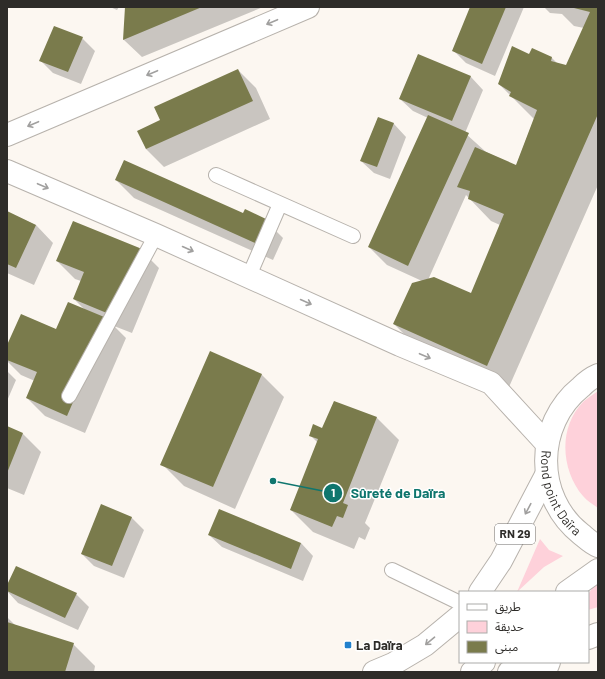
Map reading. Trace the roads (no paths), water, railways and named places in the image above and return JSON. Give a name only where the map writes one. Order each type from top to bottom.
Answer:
[{"type":"main road","points":[[7,135],[308,7]]},
{"type":"main road","points":[[7,171],[156,234],[400,345],[491,383],[546,444]]},
{"type":"main road","name":"Rond point Daïra","points":[[598,375],[592,377],[571,395],[555,418],[546,444],[546,474],[555,503],[572,527],[598,546]]},
{"type":"main road","name":"RN 29","points":[[481,591],[501,560],[546,474]]},
{"type":"main road","points":[[568,591],[596,571]]},
{"type":"main road","points":[[585,591],[596,571]]},
{"type":"main road","points":[[374,672],[393,664],[425,645],[459,617]]},
{"type":"main road","points":[[472,672],[483,663]]},
{"type":"main road","points":[[509,672],[532,663]]},
{"type":"lane","points":[[216,174],[353,236]]},
{"type":"lane","points":[[249,276],[280,204]]},
{"type":"lane","points":[[69,396],[156,234]]},
{"type":"lane","points":[[392,570],[459,602]]},
{"type":"place","name":"Sûreté de Daïra","points":[[273,481]]},
{"type":"place","name":"La Daïra","points":[[348,645]]}]
